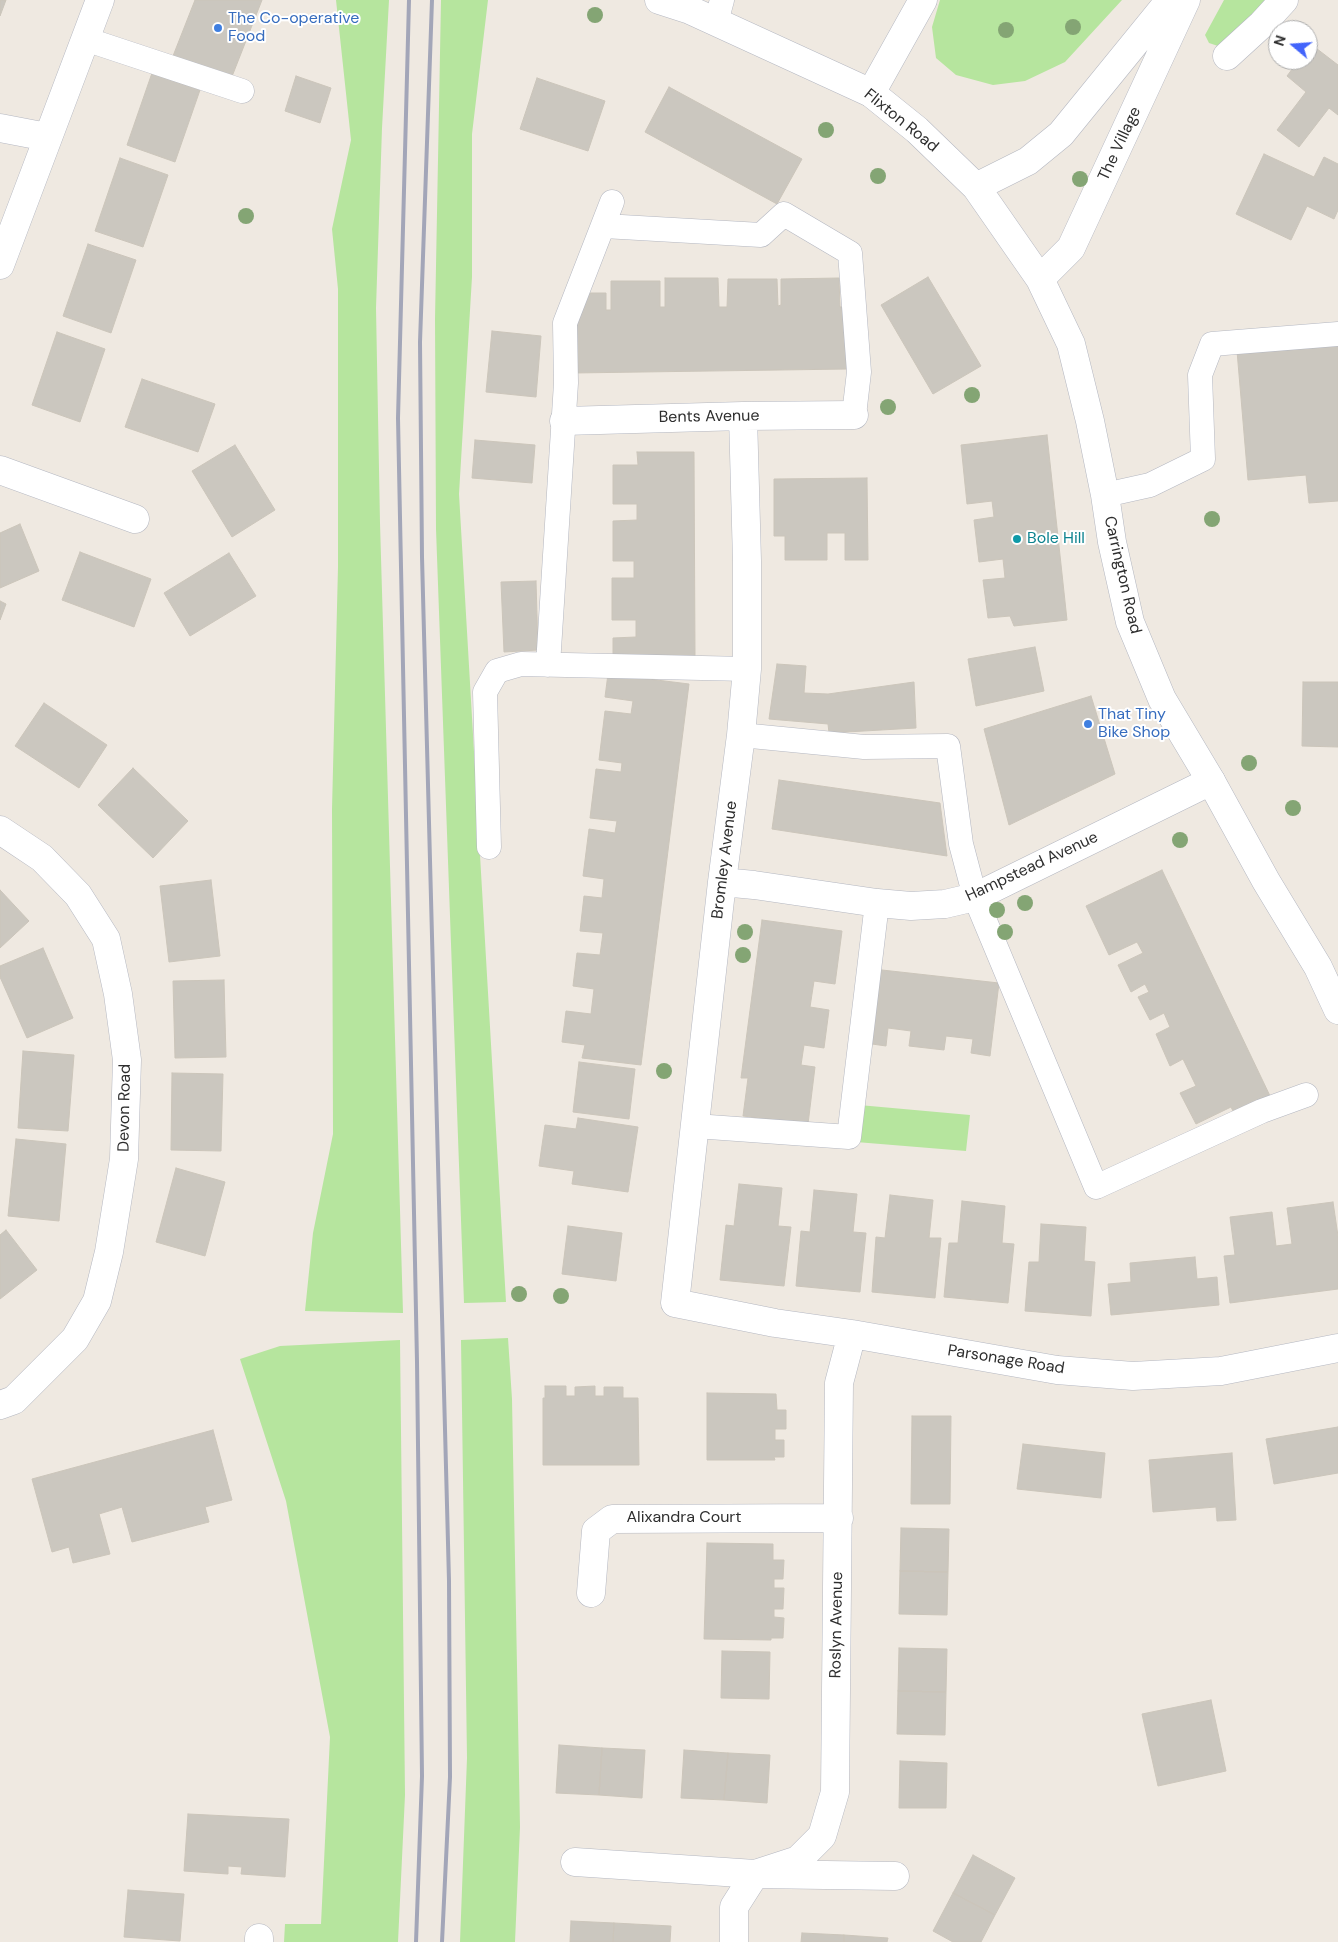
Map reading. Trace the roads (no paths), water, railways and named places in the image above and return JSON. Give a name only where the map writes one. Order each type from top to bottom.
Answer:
[{"type":"street","points":[[0,265],[100,0]]},
{"type":"street","name":"Flixton Road","points":[[659,0],[690,10],[719,11],[871,93],[917,130],[976,187],[1040,279]]},
{"type":"street","points":[[871,93],[923,0]]},
{"type":"street","points":[[976,187],[1028,160],[1061,134],[1170,0]]},
{"type":"street","name":"The Village","points":[[1040,279],[1071,248],[1186,0]]},
{"type":"street","points":[[1227,56],[1262,24],[1284,0]]},
{"type":"street","points":[[0,128],[47,137]]},
{"type":"street","name":"Carrington Road","points":[[1040,279],[1071,344],[1090,421],[1105,495],[1112,542],[1130,622],[1162,699],[1211,781],[1266,881],[1318,967],[1338,1010]]},
{"type":"street","name":"Bents Avenue","points":[[564,421],[854,415]]},
{"type":"street","name":"Bromley Avenue","points":[[675,1303],[722,882],[741,735],[746,669],[747,561],[743,416]]},
{"type":"street","points":[[0,470],[135,519]]},
{"type":"street","name":"Hampstead Avenue","points":[[722,882],[878,903],[911,906],[945,904],[975,897],[1211,781]]},
{"type":"street","name":"Devon Road","points":[[0,830],[42,858],[54,870],[78,895],[106,939],[118,994],[127,1060],[124,1159],[109,1252],[96,1300],[75,1339],[7,1402]]},
{"type":"street","name":"Parsonage Road","points":[[675,1303],[775,1323],[852,1334],[1057,1370],[1133,1376],[1221,1370],[1338,1348]]},
{"type":"street","name":"Roslyn Avenue","points":[[755,1874],[798,1860],[822,1836],[835,1792],[839,1384],[852,1334]]},
{"type":"street","name":"Alixandra Court","points":[[590,1592],[596,1531],[612,1518],[838,1518]]},
{"type":"street","name":"Roslyn Avenue","points":[[576,1862],[755,1874],[894,1876]]},
{"type":"street","points":[[734,1942],[734,1907],[755,1874]]},
{"type":"lane","points":[[85,39],[242,91]]},
{"type":"lane","points":[[548,665],[566,383],[566,323],[612,202]]},
{"type":"lane","points":[[604,226],[761,235],[784,214],[850,253],[859,372],[854,415]]},
{"type":"lane","points":[[1105,495],[1150,485],[1203,459],[1200,375],[1212,344],[1338,334]]},
{"type":"lane","points":[[489,847],[485,692],[497,671],[521,664],[746,669]]},
{"type":"lane","points":[[741,735],[864,747],[948,746],[961,844],[975,897],[1096,1187],[1262,1110],[1306,1095]]},
{"type":"lane","points":[[695,1126],[848,1138],[878,903]]},
{"type":"railway","points":[[409,0],[398,418],[417,1362],[422,1776],[416,1942]]},
{"type":"railway","points":[[432,0],[420,342],[422,557],[449,1581],[450,1777],[442,1942]]},
{"type":"place","name":"The Co-operative Food","points":[[218,28]]},
{"type":"place","name":"Bole Hill","points":[[1017,539]]},
{"type":"place","name":"That Tiny Bike Shop","points":[[1088,724]]}]
